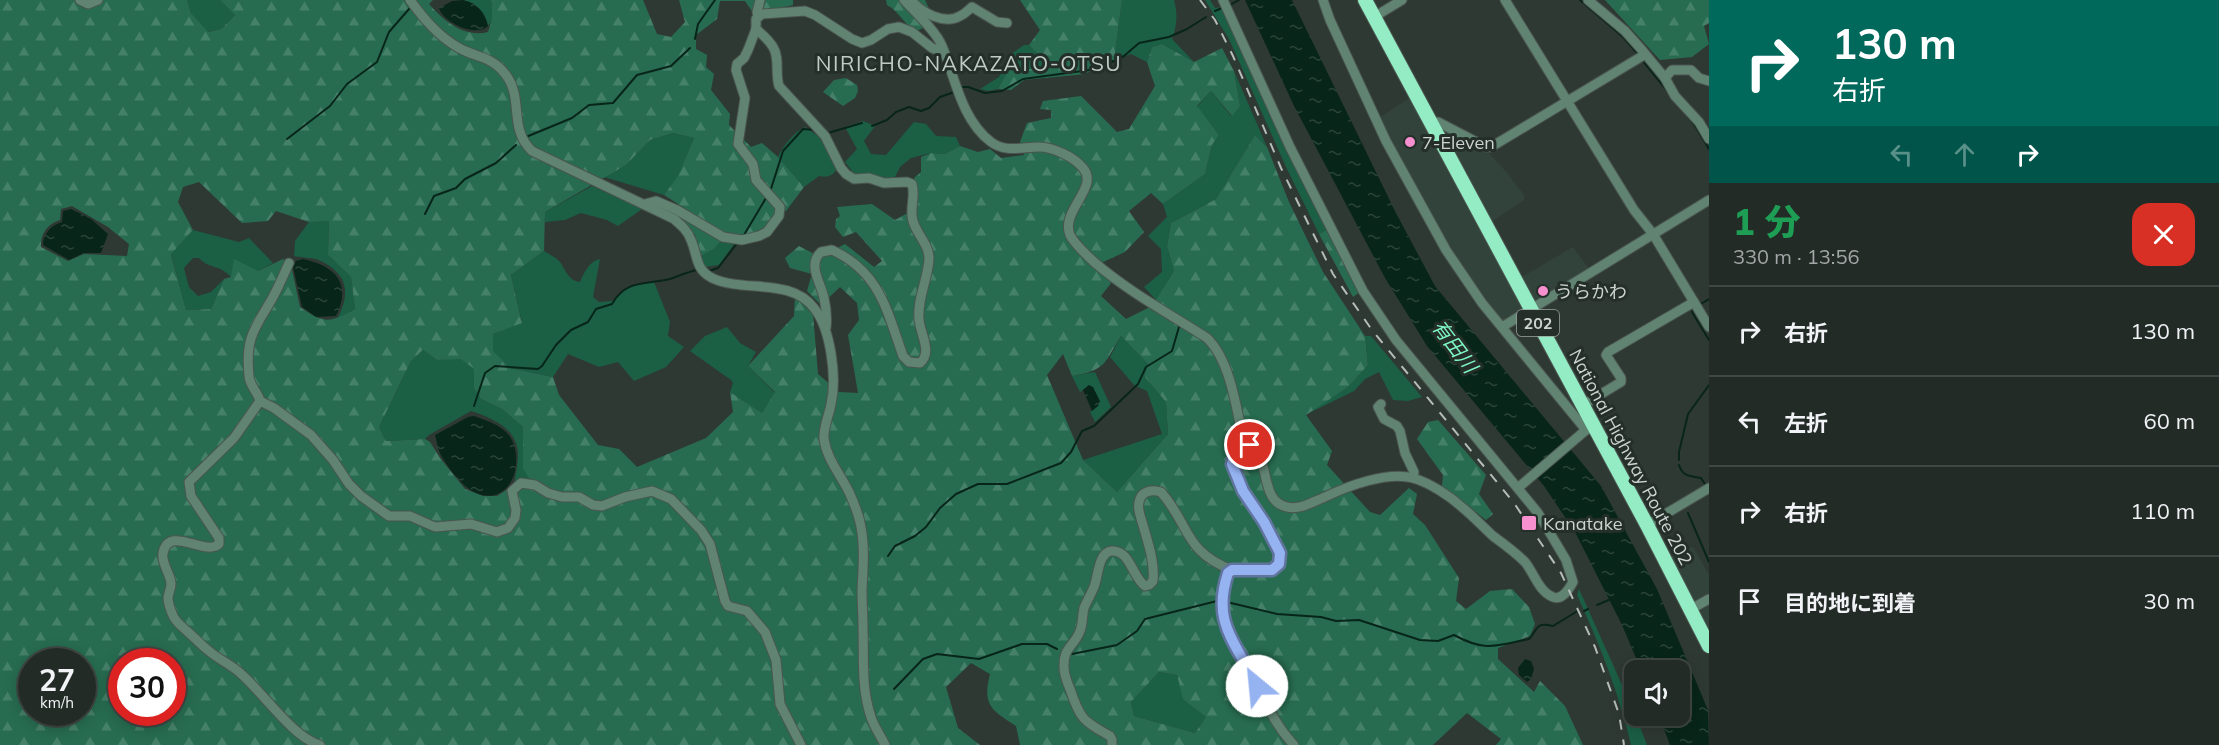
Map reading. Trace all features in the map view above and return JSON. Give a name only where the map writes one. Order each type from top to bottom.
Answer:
[{"type":"highway","name":"National Highway Route 202","points":[[1365,0],[1583,405],[1590,428],[1647,525],[1709,646]]},
{"type":"street","points":[[80,0],[88,4],[98,0]]},
{"type":"street","points":[[410,0],[430,26],[445,39],[462,49],[483,56],[496,64],[507,76],[515,92],[518,129],[524,143],[532,151],[674,219],[686,230],[692,240],[698,264],[704,273],[728,283],[754,285],[799,294],[816,311],[824,330],[834,377],[832,402],[824,437],[829,455],[849,491],[861,527],[865,693],[872,719],[885,745]]},
{"type":"street","points":[[645,204],[656,201],[677,210],[723,237],[742,240],[767,232],[779,216],[780,207],[756,180],[753,164],[738,144],[745,98],[736,70],[737,64],[744,58],[756,29],[760,0]]},
{"type":"street","points":[[904,0],[940,42],[971,118],[992,143],[1003,148],[1050,148],[1082,166],[1087,174],[1087,186],[1070,216],[1068,226],[1070,234],[1084,253],[1111,277],[1213,344],[1221,356],[1228,378],[1244,444]]},
{"type":"street","points":[[911,0],[925,13],[941,18],[952,20],[962,16],[972,7],[997,22],[1007,23]]},
{"type":"street","points":[[1223,0],[1290,147],[1368,298],[1396,340],[1519,487],[1538,513],[1566,560],[1573,582],[1559,598],[1553,597],[1540,587],[1524,562],[1462,507],[1446,495],[1413,478],[1397,476],[1384,478],[1345,488],[1299,508],[1284,507],[1275,500],[1268,486],[1260,455],[1255,448],[1244,444]]},
{"type":"street","points":[[1323,0],[1386,141],[1461,274],[1502,327],[1590,428],[1519,487]]},
{"type":"street","points":[[1374,17],[1402,0]]},
{"type":"street","points":[[1505,0],[1709,327]]},
{"type":"street","points":[[1588,0],[1624,31],[1665,78],[1675,96],[1699,122],[1709,139]]},
{"type":"street","points":[[758,17],[773,13],[805,11],[862,43],[888,29],[899,27],[912,32],[932,48],[944,53]]},
{"type":"street","points":[[756,29],[773,45],[776,51],[776,77],[779,86],[825,136],[846,174],[854,179],[869,178],[884,183],[907,182],[912,184],[914,189],[912,220],[927,248],[929,261],[920,302],[919,319],[926,353],[924,359],[920,363],[909,362],[903,356],[881,294],[854,264],[832,250],[821,252],[815,261],[824,298],[827,326],[824,330]]},
{"type":"street","points":[[1431,123],[1438,122],[1486,147],[1491,147],[1644,55]]},
{"type":"street","points":[[1665,78],[1672,70],[1691,70],[1699,78],[1709,81]]},
{"type":"street","points":[[1502,327],[1709,200]]},
{"type":"street","points":[[289,263],[273,298],[251,333],[248,347],[249,379],[260,401],[234,438],[189,482],[190,496],[219,538],[219,544],[209,549],[186,541],[174,541],[163,553],[171,584],[167,600],[175,620],[209,652],[237,669],[294,730],[307,740],[320,745]]},
{"type":"street","points":[[1583,405],[1621,382],[1622,378],[1606,355],[1608,352],[1696,305]]},
{"type":"street","points":[[260,401],[274,408],[311,435],[333,460],[349,484],[389,516],[410,516],[435,527],[471,524],[497,532],[508,528],[515,518],[516,510],[512,491],[521,483],[535,485],[555,495],[579,497],[593,505],[602,506],[625,497],[652,492],[671,499],[701,530],[710,544],[728,606],[747,611],[765,632],[776,660],[780,704],[801,745]]},
{"type":"street","points":[[1381,404],[1378,407],[1384,419],[1397,426],[1400,431],[1405,453],[1414,472],[1413,478]]},
{"type":"street","points":[[1112,745],[1110,736],[1088,724],[1078,713],[1064,671],[1065,651],[1077,638],[1082,628],[1084,609],[1096,583],[1102,558],[1106,553],[1118,552],[1127,559],[1144,586],[1149,585],[1153,580],[1150,548],[1139,512],[1139,501],[1142,495],[1149,491],[1161,492],[1168,500],[1198,550],[1207,558],[1232,570],[1272,570],[1276,568],[1281,558],[1280,553],[1264,522],[1243,491],[1232,464],[1236,449],[1244,444]]},
{"type":"street","points":[[1647,525],[1708,489]]},
{"type":"street","points":[[1232,570],[1228,573],[1222,604],[1226,630],[1250,671],[1271,716],[1281,732],[1294,745]]},
{"type":"street","points":[[1691,609],[1709,599]]},
{"type":"shaded area","points":[[1411,97],[1526,310],[1503,323],[1472,283],[1441,236],[1379,118]]},
{"type":"shaded area","points":[[1436,125],[1487,151],[1524,195],[1524,200],[1491,222]]},
{"type":"shaded area","points":[[1573,247],[1590,270],[1534,306],[1522,277]]},
{"type":"shaded area","points":[[1693,547],[1709,575],[1709,637],[1669,556]]},
{"type":"green space","points":[[0,0],[187,0],[191,13],[208,32],[221,29],[235,15],[220,0],[433,0],[429,4],[448,22],[471,33],[479,33],[488,32],[492,19],[490,0],[643,0],[657,34],[671,37],[685,22],[679,0],[793,0],[793,5],[754,14],[745,1],[720,1],[717,19],[696,35],[696,49],[707,55],[706,67],[714,74],[711,90],[730,114],[729,125],[751,147],[762,143],[778,157],[804,187],[786,211],[777,211],[763,231],[739,237],[729,232],[714,249],[699,257],[695,235],[680,219],[689,211],[664,195],[678,176],[694,138],[673,133],[650,140],[626,165],[545,212],[544,251],[511,275],[522,323],[493,334],[493,351],[510,368],[553,377],[559,395],[598,445],[619,449],[637,467],[706,438],[733,412],[730,392],[762,413],[775,392],[748,366],[794,316],[795,297],[813,314],[818,374],[839,392],[858,393],[848,335],[859,320],[857,303],[840,287],[821,305],[807,291],[812,274],[790,268],[785,258],[799,246],[820,257],[845,244],[874,267],[882,261],[856,232],[843,237],[835,227],[836,219],[840,216],[837,207],[872,204],[895,220],[915,209],[917,185],[914,178],[921,172],[921,157],[931,153],[945,154],[960,146],[978,152],[990,149],[1001,158],[1024,155],[1020,142],[1027,123],[1051,118],[1051,110],[1040,109],[1043,101],[1081,96],[1117,132],[1129,129],[1155,86],[1147,62],[1152,47],[1162,44],[1194,62],[1222,48],[1234,71],[1240,106],[1232,116],[1211,91],[1197,106],[1219,135],[1212,145],[1205,174],[1163,204],[1151,193],[1129,211],[1144,232],[1125,252],[1101,263],[1111,283],[1101,296],[1126,319],[1152,306],[1174,271],[1167,246],[1171,223],[1216,199],[1255,135],[1267,147],[1289,202],[1323,272],[1365,336],[1368,365],[1348,387],[1306,415],[1332,451],[1327,465],[1370,512],[1380,515],[1409,488],[1417,494],[1413,514],[1425,525],[1459,578],[1456,601],[1466,609],[1490,591],[1512,589],[1529,607],[1535,624],[1530,636],[1498,648],[1498,659],[1534,692],[1540,681],[1565,706],[1583,745],[1496,745],[1501,739],[1467,713],[1433,745],[1020,745],[1016,726],[995,711],[988,700],[990,674],[971,663],[946,687],[958,728],[980,745],[0,745]],"holes":[[[199,182],[242,223],[268,221],[276,211],[309,222],[329,221],[328,255],[351,277],[355,309],[333,319],[321,319],[300,307],[291,265],[283,259],[258,271],[234,259],[231,277],[224,279],[211,309],[186,310],[171,254],[193,230],[178,202],[183,187]],[[72,206],[108,227],[129,244],[127,256],[84,254],[68,261],[41,247],[46,230],[60,220],[61,209]],[[1121,336],[1148,364],[1144,376],[1166,402],[1168,434],[1117,492],[1083,460],[1047,375],[1063,354],[1072,376],[1098,368],[1111,353]],[[423,350],[437,360],[461,359],[474,369],[474,388],[481,399],[502,409],[523,427],[523,468],[530,480],[511,487],[497,496],[483,496],[465,489],[430,442],[425,439],[386,441],[379,427],[411,361]],[[1159,672],[1177,675],[1183,699],[1206,717],[1195,733],[1134,716],[1131,702]]]},
{"type":"green space","points":[[187,0],[220,0],[235,15],[221,29],[207,32],[191,13]]},
{"type":"green space","points":[[463,0],[490,0],[493,19],[488,26],[479,9]]},
{"type":"green space","points":[[886,0],[925,0],[930,11],[914,13],[923,28],[916,31],[912,28],[887,5]]},
{"type":"green space","points":[[1020,0],[1122,0],[1114,60],[1085,74],[1024,80],[1011,90],[998,89],[1009,69],[1041,69],[1045,62],[1029,45],[1040,30]]},
{"type":"green space","points":[[1122,0],[1174,0],[1176,20],[1172,39],[1194,62],[1162,44],[1152,47],[1147,62],[1131,54],[1114,60]]},
{"type":"green space","points":[[1205,0],[1210,0],[1215,8],[1223,7],[1328,229],[1319,234],[1286,167],[1229,39]]},
{"type":"green space","points":[[1605,0],[1709,0],[1709,23],[1704,26],[1709,44],[1692,57],[1660,60]]},
{"type":"green space","points":[[1024,45],[1029,45],[1045,62],[1041,69],[1009,69],[998,89],[988,91],[980,89],[999,77],[1011,54]]},
{"type":"green space","points":[[1234,71],[1267,147],[1255,135],[1216,199],[1171,223],[1167,246],[1174,271],[1156,300],[1144,287],[1162,272],[1161,249],[1148,236],[1167,217],[1163,204],[1205,174],[1212,145],[1219,135],[1197,107],[1211,91],[1231,116],[1240,106]]},
{"type":"green space","points":[[846,78],[857,85],[858,91],[855,98],[843,106],[823,92],[834,80]]},
{"type":"green space","points":[[863,121],[875,126],[864,141],[871,154],[886,155],[914,122],[926,124],[936,136],[956,137],[960,146],[945,154],[931,153],[911,158],[900,167],[894,179],[868,175],[856,176],[845,162],[857,149],[845,127]]},
{"type":"green space","points":[[805,127],[821,138],[837,168],[832,175],[819,176],[804,187],[778,157],[789,140]]},
{"type":"green space","points":[[673,133],[694,138],[678,177],[664,195],[604,177],[626,165],[650,140]]},
{"type":"green space","points":[[592,186],[642,209],[618,226],[607,220],[581,213],[565,220],[545,222],[545,212]]},
{"type":"green space","points":[[329,221],[328,255],[351,277],[355,309],[337,319],[345,294],[345,287],[338,273],[320,260],[294,256],[295,241],[309,222]]},
{"type":"green space","points":[[1328,229],[1361,291],[1353,297],[1319,234]]},
{"type":"green space","points":[[193,230],[239,242],[249,238],[273,263],[258,271],[231,277],[199,258],[193,258],[184,268],[189,287],[198,296],[211,292],[224,279],[211,309],[186,310],[171,253]]},
{"type":"green space","points":[[729,232],[739,237],[719,265],[705,267],[699,257],[714,249]]},
{"type":"green space","points":[[544,251],[559,261],[570,277],[580,282],[590,265],[600,259],[593,297],[599,302],[612,301],[629,287],[654,282],[670,322],[668,336],[684,347],[666,367],[634,381],[618,362],[599,367],[568,354],[553,377],[510,368],[492,351],[493,334],[522,322],[511,275]]},
{"type":"green space","points":[[727,327],[740,343],[756,352],[748,366],[775,393],[762,413],[730,392],[733,383],[731,380],[690,351],[705,336]]},
{"type":"green space","points":[[1121,336],[1148,364],[1144,376],[1166,402],[1168,434],[1117,492],[1083,460],[1162,434],[1147,391],[1134,385],[1110,357]]},
{"type":"green space","points":[[1365,336],[1371,336],[1422,397],[1408,401],[1393,400],[1379,372],[1365,379],[1354,391],[1305,415],[1348,387],[1368,365]]},
{"type":"green space","points":[[423,350],[437,360],[461,358],[474,369],[474,388],[481,399],[502,409],[523,427],[530,480],[514,483],[517,468],[517,445],[508,431],[495,421],[471,411],[425,439],[386,441],[379,427],[411,361]]},
{"type":"green space","points":[[1095,372],[1111,407],[1095,422],[1090,412],[1098,406],[1089,385],[1080,392],[1072,376]]},
{"type":"green space","points":[[1438,420],[1486,475],[1479,494],[1493,514],[1486,520],[1442,486],[1443,475],[1417,439],[1428,422]]},
{"type":"green space","points":[[1579,589],[1624,689],[1624,718],[1608,668],[1577,595]]},
{"type":"green space","points":[[1159,672],[1177,675],[1184,699],[1206,717],[1195,733],[1134,716],[1131,702]]},
{"type":"green space","points":[[1626,726],[1640,726],[1647,745],[1631,745]]},
{"type":"water","points":[[463,0],[480,9],[488,26],[483,29],[469,30],[447,19],[439,8],[452,1]]},
{"type":"water","name":"有田川","points":[[1245,0],[1292,0],[1396,213],[1435,286],[1601,486],[1657,589],[1687,660],[1637,660],[1622,625],[1575,532],[1544,486],[1427,346],[1385,278],[1294,106]]},
{"type":"water","points":[[71,209],[90,218],[108,234],[101,253],[84,253],[69,260],[43,245],[48,231],[54,225],[62,222],[63,211]]},
{"type":"water","points":[[303,259],[324,266],[338,278],[342,295],[336,316],[316,317],[302,307],[293,267],[296,261]]},
{"type":"water","points":[[1089,385],[1093,387],[1100,401],[1092,411],[1083,390]]},
{"type":"water","points":[[474,416],[503,429],[515,448],[514,476],[503,491],[495,495],[478,494],[457,478],[441,455],[435,435]]},
{"type":"water","points":[[1525,659],[1531,661],[1534,669],[1531,679],[1527,682],[1519,675],[1518,668]]},
{"type":"water","points":[[1690,667],[1708,710],[1709,745],[1670,745],[1663,726],[1690,726]]},
{"type":"waterway","points":[[695,39],[698,24],[715,0]]},
{"type":"waterway","points":[[1230,5],[1239,0]]},
{"type":"waterway","points":[[1580,0],[1623,37],[1637,53]]},
{"type":"waterway","points":[[1215,11],[1222,8]]},
{"type":"waterway","points":[[287,139],[330,106],[347,84],[377,62],[389,32],[409,9]]},
{"type":"waterway","points":[[961,87],[985,93],[1002,91],[1023,79],[1097,69],[1124,56],[1139,43],[1169,37],[1206,17]]},
{"type":"waterway","points":[[526,137],[572,118],[589,105],[613,103],[637,75],[671,66],[690,48]]},
{"type":"waterway","points":[[1643,61],[1694,124],[1709,149]]},
{"type":"waterway","points":[[872,126],[909,107],[921,111],[929,108],[940,97],[954,92]]},
{"type":"waterway","points":[[828,133],[862,123]]},
{"type":"waterway","points":[[770,192],[783,151],[803,129],[815,130]]},
{"type":"waterway","points":[[425,214],[434,196],[456,188],[465,179],[496,163],[516,145]]},
{"type":"waterway","points":[[744,235],[766,198]]},
{"type":"waterway","points":[[709,271],[718,268],[738,242]]},
{"type":"waterway","points":[[474,406],[485,373],[495,366],[538,369],[571,330],[588,322],[596,309],[612,304],[624,290],[637,284],[670,279],[697,270]]},
{"type":"waterway","points":[[1699,305],[1709,299]]},
{"type":"waterway","points":[[1695,309],[1692,312],[1709,340]]},
{"type":"waterway","points":[[888,556],[895,546],[915,536],[926,527],[940,508],[956,494],[978,484],[1007,484],[1061,463],[1071,452],[1082,431],[1094,426],[1138,384],[1146,367],[1172,351],[1179,327]]},
{"type":"waterway","points":[[1679,460],[1688,414],[1709,385]]},
{"type":"waterway","points":[[1679,465],[1685,474],[1701,478],[1707,487]]},
{"type":"waterway","points":[[1688,513],[1709,562]]},
{"type":"waterway","points":[[1597,605],[1611,599]]},
{"type":"waterway","points":[[1072,654],[1117,645],[1137,631],[1145,619],[1217,601]]},
{"type":"waterway","points":[[1231,603],[1277,614],[1321,617],[1336,621],[1359,620],[1420,640],[1438,641],[1454,635],[1483,646],[1529,639],[1540,625],[1553,626],[1576,612]]},
{"type":"waterway","points":[[1584,611],[1588,609]]},
{"type":"waterway","points":[[894,689],[923,659],[937,654],[979,659],[1022,644],[1047,644],[1057,649]]},
{"type":"railway","points":[[1200,0],[1215,20],[1233,56],[1281,168],[1333,274],[1372,330],[1514,503],[1561,573],[1595,647],[1619,714],[1624,745]]},
{"type":"place","name":"7-Eleven","points":[[1410,142]]},
{"type":"place","name":"うらかわ","points":[[1543,291]]},
{"type":"place","name":"Kanatake","points":[[1529,523]]},
{"type":"district","name":"NIRICHO-NAKAZATO-OTSU","points":[[969,63]]},
{"type":"route","points":[[1250,445],[1244,444],[1236,449],[1232,457],[1232,464],[1243,491],[1264,522],[1281,558],[1276,568],[1272,570],[1232,570],[1228,573],[1222,616],[1226,630],[1257,686]]}]
